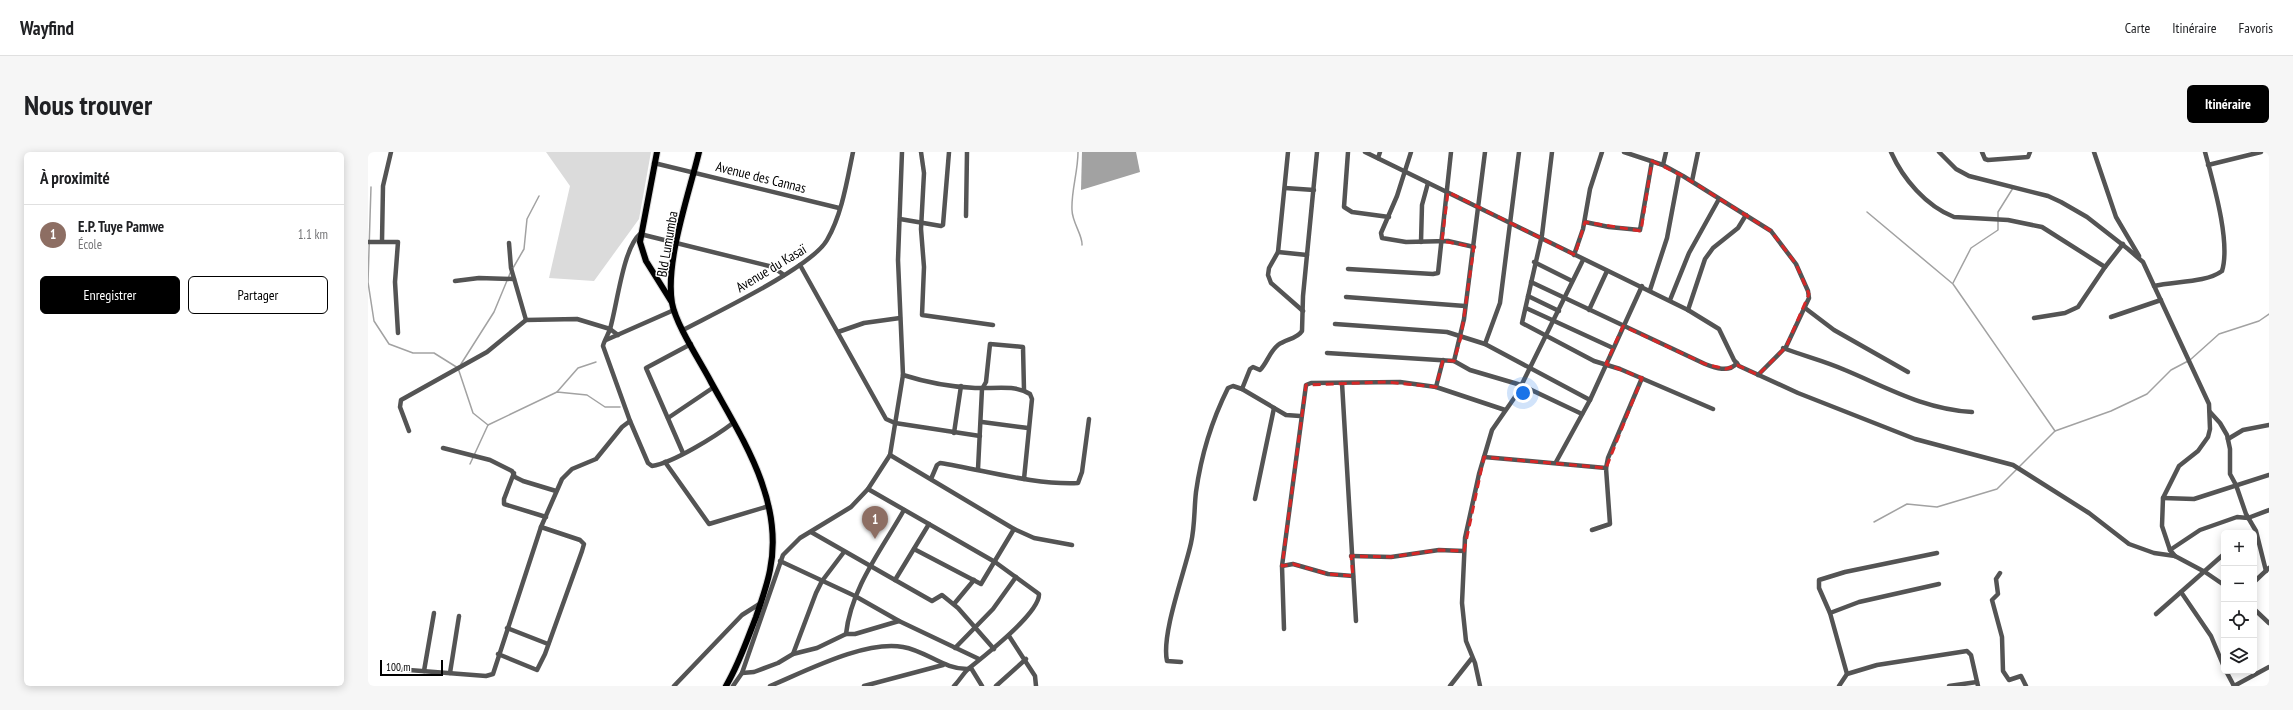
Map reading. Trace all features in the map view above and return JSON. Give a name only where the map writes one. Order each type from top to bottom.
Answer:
[{"type":"main road","name":"Bld Lumumba","points":[[657,152],[640,234],[642,249],[646,261],[672,302]]},
{"type":"main road","name":"Bld Lumumba","points":[[672,302],[672,272],[677,242],[699,152]]},
{"type":"main road","points":[[672,302],[674,310],[691,344],[755,463],[769,506],[772,530],[772,558],[761,603],[759,618],[726,686]]},
{"type":"street","points":[[382,241],[383,186],[391,152]]},
{"type":"street","name":"Avenue du Kasaï","points":[[684,330],[800,265],[820,250],[827,240],[839,208],[853,152]]},
{"type":"street","points":[[733,686],[742,673],[759,618],[780,562],[787,549],[851,507],[868,490],[890,455],[903,375],[898,260],[902,152]]},
{"type":"street","points":[[921,152],[924,173],[921,223],[924,267],[922,315],[993,325]]},
{"type":"street","points":[[900,219],[943,225],[949,152]]},
{"type":"street","points":[[966,216],[967,152]]},
{"type":"street","points":[[1288,152],[1286,188],[1278,252],[1268,271],[1270,281],[1303,311]]},
{"type":"street","points":[[1242,389],[1250,369],[1253,368],[1260,370],[1279,344],[1300,334],[1302,330],[1307,255],[1317,152]]},
{"type":"street","points":[[1348,152],[1344,207],[1352,212],[1389,217]]},
{"type":"street","points":[[1365,152],[1583,260],[1642,286],[1688,310],[1719,329],[1737,364],[1758,375],[1798,393],[1915,439],[2013,465],[2088,513],[2129,544],[2154,553],[2175,556],[2205,572],[2221,584]]},
{"type":"street","points":[[1378,158],[1380,152]]},
{"type":"street","points":[[1411,152],[1382,233],[1382,238],[1388,240],[1421,242],[1442,241],[1474,247]]},
{"type":"street","points":[[1348,269],[1435,274],[1439,272],[1451,152]]},
{"type":"street","points":[[1454,361],[1461,337],[1474,247],[1485,152]]},
{"type":"street","points":[[1485,344],[1500,303],[1519,152]]},
{"type":"street","points":[[1552,152],[1541,238],[1534,262],[1522,323],[1606,365],[1642,378],[1713,409]]},
{"type":"street","points":[[1574,255],[1585,222],[1590,189],[1602,152]]},
{"type":"street","points":[[1624,152],[1634,154],[1663,165],[1692,181],[1771,231],[1796,264],[1809,294],[1805,308],[1784,348],[1758,375]]},
{"type":"street","points":[[1663,165],[1666,152]]},
{"type":"street","points":[[1692,181],[1698,152]]},
{"type":"street","points":[[1891,152],[1900,168],[1920,194],[1946,214],[1954,217],[2020,221],[2042,227],[2105,266]]},
{"type":"street","points":[[1939,152],[1956,169],[1970,176],[2048,196],[2061,202],[2087,218],[2123,244],[2143,262]]},
{"type":"street","points":[[1982,152],[1985,159],[1995,160],[2028,157],[2030,152]]},
{"type":"street","points":[[2100,152],[2094,152],[2116,217],[2143,262],[2207,398],[2210,412],[2208,437],[2198,451],[2179,466],[2163,498],[2162,526],[2170,550],[2175,556]]},
{"type":"street","points":[[2154,286],[2173,281],[2204,279],[2222,271],[2224,248],[2220,215],[2205,152]]},
{"type":"street","points":[[2208,165],[2260,152]]},
{"type":"street","points":[[1585,222],[1609,227],[1640,230],[1652,161]]},
{"type":"street","name":"Avenue des Cannas","points":[[654,163],[839,208]]},
{"type":"street","points":[[1650,290],[1667,238],[1679,174]]},
{"type":"street","points":[[1421,242],[1422,205],[1428,183]]},
{"type":"street","points":[[1286,188],[1314,190]]},
{"type":"street","points":[[1670,300],[1689,253],[1719,199]]},
{"type":"street","points":[[1688,310],[1705,259],[1713,248],[1735,231],[1746,215]]},
{"type":"street","points":[[733,423],[683,453],[664,462],[650,465],[630,421],[603,346],[610,329],[628,253],[635,238],[640,234],[773,267],[784,274]]},
{"type":"street","points":[[370,242],[382,241],[398,243],[395,282],[398,333]]},
{"type":"street","points":[[509,243],[509,257],[526,320]]},
{"type":"street","points":[[2034,318],[2073,311],[2078,307],[2105,266],[2123,244]]},
{"type":"street","points":[[1278,252],[1307,255]]},
{"type":"street","points":[[1480,686],[1466,641],[1462,602],[1464,551],[1467,531],[1484,457],[1492,430],[1521,386],[1559,312],[1572,280],[1583,260]]},
{"type":"street","points":[[1534,262],[1572,280]]},
{"type":"street","points":[[800,265],[886,419],[895,423],[980,436]]},
{"type":"street","points":[[1589,310],[1607,271]]},
{"type":"street","points":[[455,280],[479,278],[514,279]]},
{"type":"street","points":[[1531,282],[1564,299],[1712,366],[1726,369],[1732,368],[1737,364]]},
{"type":"street","points":[[1556,462],[1590,400],[1642,286]]},
{"type":"street","points":[[1528,296],[1559,312]]},
{"type":"street","points":[[1346,297],[1465,306]]},
{"type":"street","points":[[2111,317],[2161,300]]},
{"type":"street","points":[[1526,308],[1613,348]]},
{"type":"street","points":[[1805,308],[1838,333],[1908,372]]},
{"type":"street","points":[[606,340],[674,310]]},
{"type":"street","points":[[409,431],[400,407],[401,400],[496,346],[526,320],[570,318],[610,329],[618,335]]},
{"type":"street","points":[[838,332],[864,323],[900,318]]},
{"type":"street","points":[[1335,324],[1443,331],[1485,344],[1531,367],[1590,400]]},
{"type":"street","points":[[683,453],[646,368],[691,344]]},
{"type":"street","points":[[978,469],[982,422],[982,388],[986,382],[990,344],[1023,347],[1024,390]]},
{"type":"street","points":[[1784,348],[1834,366],[1913,401],[1944,409],[1972,412]]},
{"type":"street","points":[[1327,353],[1454,361],[1470,370],[1521,386],[1582,414]]},
{"type":"street","points":[[1436,388],[1443,360]]},
{"type":"street","points":[[903,375],[961,386],[1024,390],[1030,394],[1032,399],[1024,479]]},
{"type":"street","points":[[1592,530],[1610,524],[1606,468],[1608,458],[1642,378]]},
{"type":"street","points":[[1284,629],[1282,566],[1300,416],[1308,384],[1400,382],[1436,388],[1505,410]]},
{"type":"street","points":[[1342,383],[1356,621]]},
{"type":"street","points":[[954,432],[961,386]]},
{"type":"street","points":[[1181,662],[1167,661],[1166,653],[1181,578],[1192,541],[1196,491],[1202,462],[1215,420],[1228,388],[1233,386],[1242,389],[1286,415],[1300,416]]},
{"type":"street","points":[[668,418],[714,387]]},
{"type":"street","points":[[1255,499],[1274,408]]},
{"type":"street","points":[[2210,412],[2224,429],[2228,439],[2230,449],[2230,474],[2254,530]]},
{"type":"street","points":[[931,479],[938,464],[978,469],[1051,483],[1080,482],[1090,418]]},
{"type":"street","points":[[396,669],[490,676],[493,674],[498,654],[541,527],[556,491],[566,474],[596,459],[622,427],[630,421]]},
{"type":"street","points":[[982,422],[1028,428]]},
{"type":"street","points":[[2228,439],[2244,430],[2269,425]]},
{"type":"street","points":[[442,448],[490,460],[514,473],[516,477],[523,481],[556,491]]},
{"type":"street","points":[[890,455],[1014,529],[1034,538],[1072,545]]},
{"type":"street","points":[[1484,457],[1556,462],[1606,468]]},
{"type":"street","points":[[664,462],[709,524],[769,506]]},
{"type":"street","points":[[514,473],[504,499],[504,504],[546,517]]},
{"type":"street","points":[[2163,498],[2194,498],[2269,475]]},
{"type":"street","points":[[868,490],[995,562],[1039,596],[1009,636],[979,659],[954,686]]},
{"type":"street","points":[[846,634],[855,596],[870,567],[904,510]]},
{"type":"street","points":[[2170,550],[2200,530],[2237,518],[2248,518],[2269,510]]},
{"type":"street","points":[[895,580],[929,524]]},
{"type":"street","points":[[498,654],[536,671],[548,644],[584,544],[580,540],[541,527]]},
{"type":"street","points":[[914,549],[979,583],[983,582],[1014,529]]},
{"type":"street","points":[[811,532],[932,601],[940,594],[954,604],[994,649]]},
{"type":"street","points":[[2257,537],[2267,570],[2257,579]]},
{"type":"street","points":[[1351,556],[1391,557],[1439,550],[1464,551]]},
{"type":"street","points":[[793,654],[809,608],[822,581],[844,552]]},
{"type":"street","points":[[1847,674],[1830,613],[1820,593],[1819,580],[1845,572],[1937,553]]},
{"type":"street","points":[[2156,614],[2221,557]]},
{"type":"street","points":[[780,562],[855,596],[899,621],[979,659]]},
{"type":"street","points":[[1282,566],[1293,564],[1328,574],[1353,576]]},
{"type":"street","points":[[2000,573],[1996,579],[1998,594],[1992,600],[2002,637],[2003,671],[2009,680],[2021,676],[2026,686]]},
{"type":"street","points":[[955,648],[976,629],[1016,577]]},
{"type":"street","points":[[954,604],[974,580]]},
{"type":"street","points":[[1830,613],[1859,602],[1938,584]]},
{"type":"street","points":[[2182,592],[2211,636],[2221,659]]},
{"type":"street","points":[[674,686],[742,615],[761,603]]},
{"type":"street","points":[[2257,612],[2269,623]]},
{"type":"street","points":[[424,671],[434,613]]},
{"type":"street","points":[[450,673],[459,616]]},
{"type":"street","points":[[742,673],[754,672],[778,663],[793,654],[817,648],[846,634],[855,634],[899,621]]},
{"type":"street","points":[[507,628],[548,644]]},
{"type":"street","points":[[1009,636],[1026,659],[1035,676],[1036,686]]},
{"type":"street","points":[[770,686],[852,653],[872,647],[903,647],[932,657],[943,665]]},
{"type":"street","points":[[1839,686],[1847,674],[1876,665],[1967,651],[1971,655],[1977,684],[1949,686]]},
{"type":"street","points":[[1450,686],[1472,658]]},
{"type":"street","points":[[996,686],[1026,659]]},
{"type":"street","points":[[864,686],[943,665],[970,669],[982,686]]},
{"type":"street","points":[[2228,674],[2234,686],[2269,667]]},
{"type":"highlighted area","points":[[1652,161],[1683,176],[1771,231],[1796,264],[1809,294],[1786,347],[1758,375],[1737,365],[1726,369],[1705,364],[1623,326],[1606,364],[1642,378],[1606,468],[1484,457],[1464,551],[1439,550],[1391,557],[1351,556],[1353,576],[1328,574],[1293,564],[1282,566],[1306,385],[1387,382],[1436,387],[1443,360],[1454,361],[1461,337],[1474,247],[1442,241],[1448,192],[1575,255],[1585,222],[1641,231]]},
{"type":"shaded area","points":[[546,152],[651,152],[639,219],[594,281],[549,278],[570,186]]},
{"type":"shaded area","points":[[1082,152],[1136,152],[1140,172],[1081,190]]},
{"type":"waterway","points":[[1078,152],[1072,215],[1081,237],[1082,245]]},
{"type":"waterway","points":[[371,187],[368,282],[374,321],[389,344],[413,353],[434,353],[458,368],[473,413],[488,425]]},
{"type":"waterway","points":[[1953,283],[1971,248],[1998,230],[1998,212],[2013,188]]},
{"type":"waterway","points":[[513,268],[524,249],[527,219],[539,196]]},
{"type":"waterway","points":[[1867,212],[1953,284],[2055,431]]},
{"type":"waterway","points":[[461,364],[494,312],[511,271]]},
{"type":"waterway","points":[[1874,522],[1907,504],[1937,507],[1997,489],[2055,431],[2111,411],[2147,394],[2171,370],[2190,360],[2219,334],[2259,321],[2269,314]]},
{"type":"waterway","points":[[557,392],[578,368],[596,362]]},
{"type":"waterway","points":[[470,464],[488,425],[557,392],[587,395],[605,407],[620,407]]},
{"type":"place","name":"E.P. Tuye Pamwe","points":[[875,539]]}]
